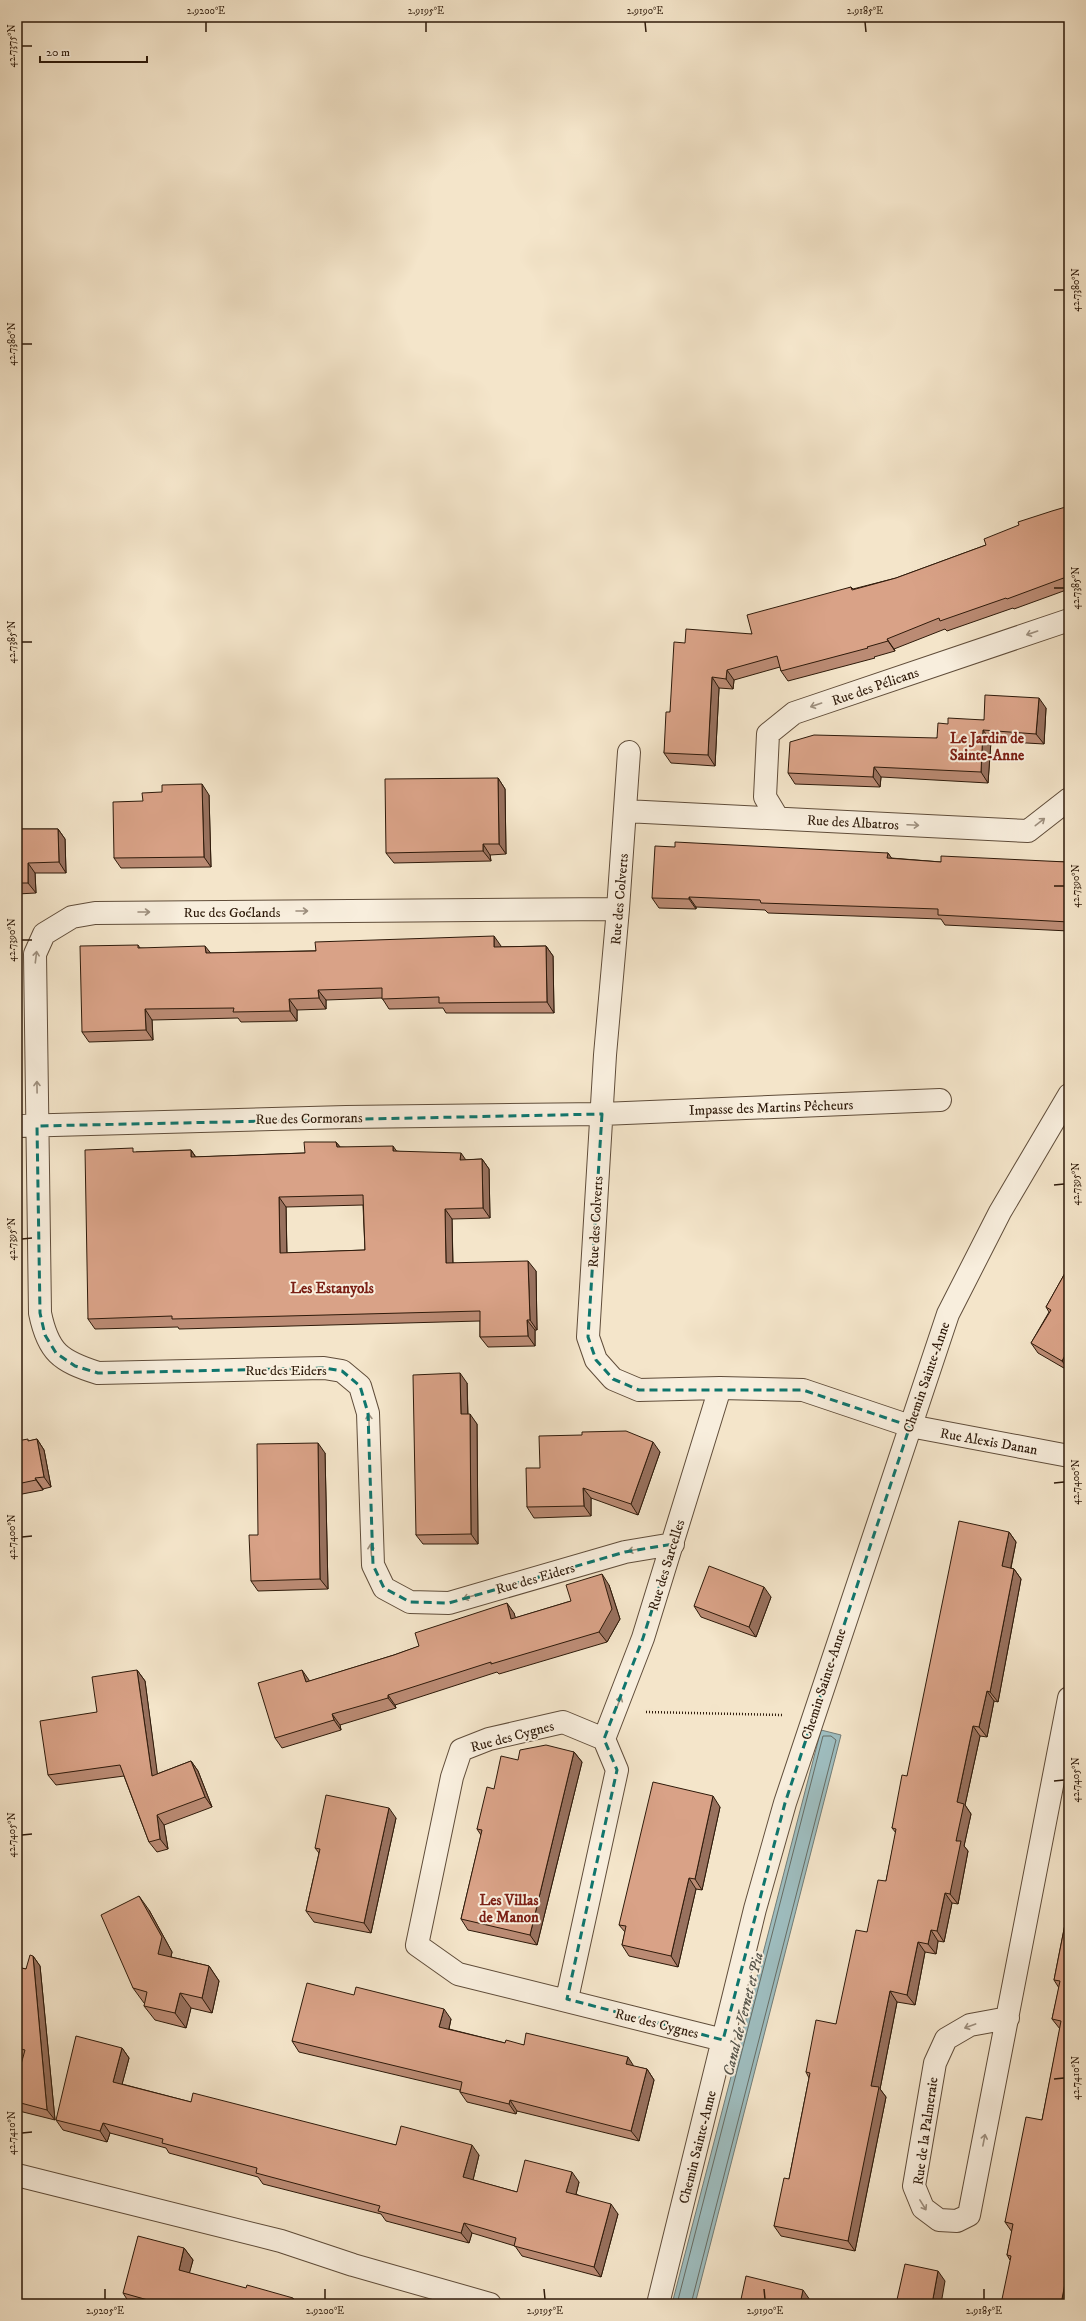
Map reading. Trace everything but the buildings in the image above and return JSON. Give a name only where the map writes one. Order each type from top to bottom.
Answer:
[{"type":"street","name":"Rue des Pélicans","points":[[777,818],[765,797],[768,734],[794,713],[1069,620]]},
{"type":"street","name":"Rue des Colverts","points":[[629,752],[618,909],[604,1055],[602,1114],[588,1337],[596,1360],[613,1379],[639,1390],[720,1388],[803,1390],[910,1426]]},
{"type":"street","name":"Rue des Albatros","points":[[625,810],[1028,831],[1069,799]]},
{"type":"street","name":"Rue des Goélands","points":[[27,1126],[35,954],[44,934],[72,917],[95,913],[618,909]]},
{"type":"street","name":"Chemin Sainte-Anne","points":[[658,2304],[755,1908],[814,1710],[948,1314],[1000,1212],[1069,1095]]},
{"type":"street","name":"Impasse des Martins Pêcheurs","points":[[602,1114],[940,1100]]},
{"type":"street","name":"Rue des Cormorans","points":[[27,1126],[354,1117],[602,1114]]},
{"type":"street","name":"Rue des Eiders","points":[[27,1126],[40,1313],[45,1335],[56,1353],[74,1366],[98,1373],[324,1368],[342,1371],[360,1386],[368,1413],[371,1545],[373,1565],[384,1588],[410,1602],[449,1603],[625,1552],[673,1544]]},
{"type":"street","name":"Rue des Sarcelles","points":[[604,1739],[643,1638],[720,1388]]},
{"type":"street","name":"Rue Alexis Danan","points":[[910,1426],[1069,1456]]},
{"type":"street","name":"Rue de la Palmeraie","points":[[1008,2018],[970,2025],[946,2039],[935,2063],[914,2186],[923,2208],[939,2220],[957,2220],[969,2215],[1008,2018],[1069,1698]]},
{"type":"street","name":"Rue des Cygnes","points":[[604,1739],[564,1722],[489,1739],[461,1750],[452,1777],[417,1945],[458,1974],[723,2040]]},
{"type":"street","points":[[567,2000],[617,1770],[604,1739]]},
{"type":"street","points":[[17,2175],[281,2241],[353,2265],[490,2304]]},
{"type":"path","points":[[617,1707],[632,1712],[776,1716],[814,1710]]},
{"type":"highlighted area","points":[[602,1114],[588,1337],[596,1360],[613,1379],[639,1390],[803,1390],[910,1426],[785,1803],[723,2040],[567,1999],[617,1770],[604,1739],[643,1638],[673,1544],[625,1552],[449,1603],[410,1602],[384,1588],[373,1565],[371,1545],[368,1413],[360,1386],[342,1371],[324,1368],[98,1373],[75,1366],[56,1353],[45,1335],[40,1313],[37,1126]]},
{"type":"water","points":[[821,1730],[841,1735],[695,2304],[672,2304]]},
{"type":"district","name":"Le Jardin de Sainte-Anne","points":[[987,746]]},
{"type":"district","name":"Les Estanyols","points":[[332,1288]]},
{"type":"district","name":"Les Villas de Manon","points":[[509,1908]]},
{"type":"water label","name":"Canal de Vernet et Pia","points":[[743,2014]]}]
